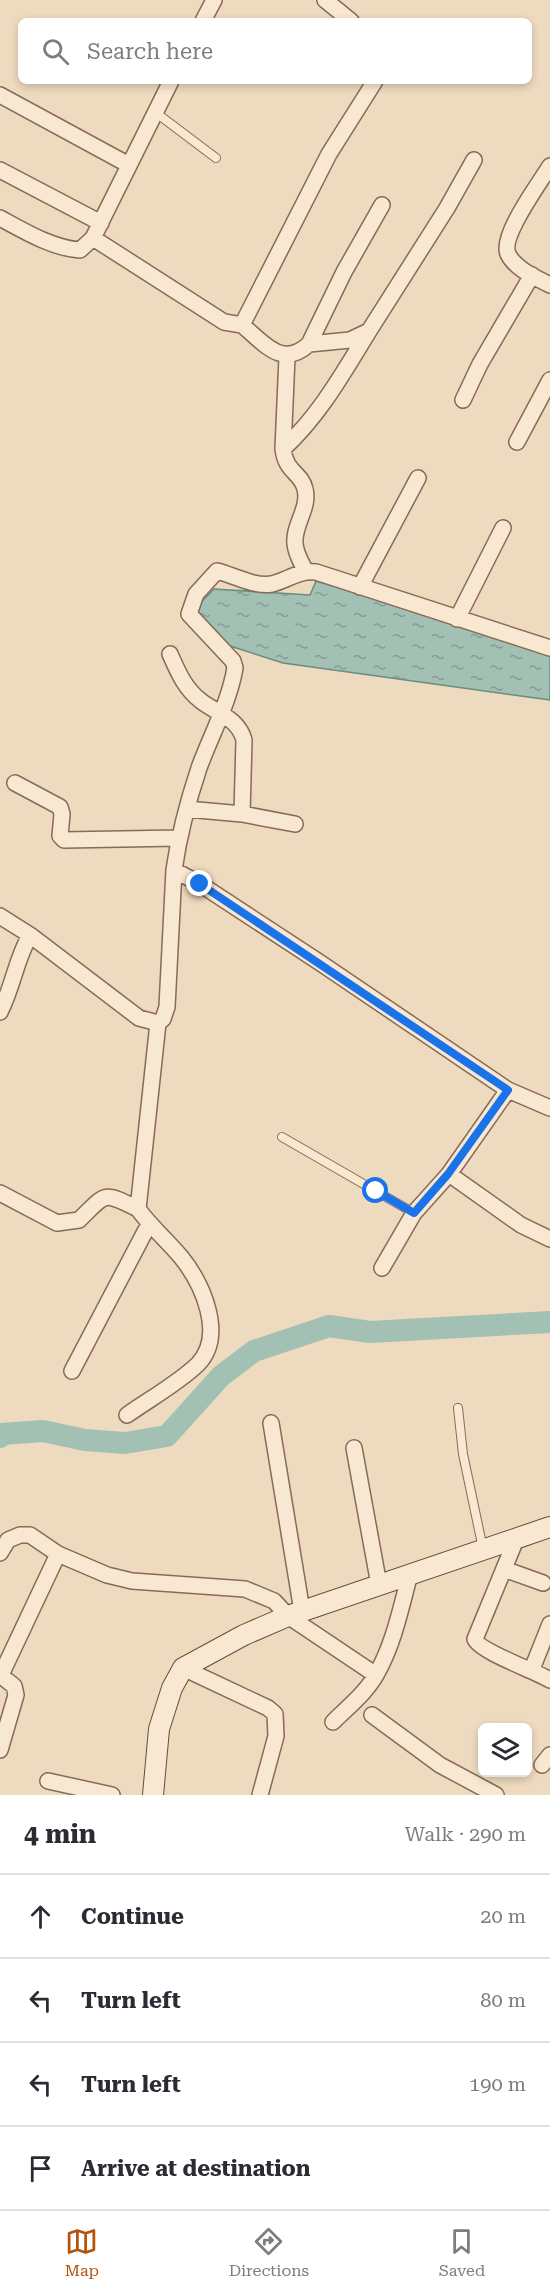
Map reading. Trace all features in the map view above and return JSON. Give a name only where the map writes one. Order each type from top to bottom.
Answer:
[{"type":"street","points":[[204,18],[214,0]]},
{"type":"street","points":[[325,0],[347,18]]},
{"type":"street","points":[[0,218],[30,235],[80,250],[93,238],[169,84]]},
{"type":"street","points":[[242,325],[329,154],[373,84]]},
{"type":"street","points":[[0,95],[129,165]]},
{"type":"street","points":[[283,449],[305,429],[323,406],[460,187],[474,160]]},
{"type":"street","points":[[550,166],[508,236],[507,252],[512,260],[550,285]]},
{"type":"street","points":[[0,170],[100,223]]},
{"type":"street","points":[[93,238],[224,322],[242,325],[275,352],[287,357],[300,353],[309,344],[344,272],[382,205]]},
{"type":"street","points":[[463,400],[480,363],[532,275]]},
{"type":"street","points":[[309,344],[350,340],[369,331]]},
{"type":"street","points":[[287,357],[283,449],[285,463],[302,480],[306,489],[306,500],[294,542],[305,570]]},
{"type":"street","points":[[517,442],[550,380]]},
{"type":"street","points":[[360,587],[418,478]]},
{"type":"street","points":[[457,619],[503,528]]},
{"type":"street","points":[[138,1209],[158,1023],[163,1018],[167,1006],[174,870],[179,838],[200,768],[221,714],[235,668],[233,661],[189,614],[196,594],[217,571],[256,583],[270,584],[305,570],[550,648]]},
{"type":"street","points":[[170,654],[179,675],[191,691],[221,714],[236,722],[242,729],[244,740],[242,814]]},
{"type":"street","points":[[15,783],[60,807],[62,814],[60,836],[64,840],[179,838]]},
{"type":"street","points":[[187,809],[242,814],[295,825]]},
{"type":"street","points":[[174,870],[200,884],[319,962],[508,1090],[550,1108]]},
{"type":"street","points":[[0,916],[30,935],[139,1018],[158,1023]]},
{"type":"street","points":[[0,1012],[9,994],[21,951],[30,935]]},
{"type":"street","points":[[382,1268],[414,1213],[448,1174],[508,1090]]},
{"type":"street","points":[[448,1174],[521,1225],[550,1239]]},
{"type":"street","points":[[0,1193],[57,1223],[80,1220],[96,1200],[106,1196],[114,1197],[138,1209],[183,1260],[202,1295],[210,1321],[211,1340],[198,1364],[127,1415]]},
{"type":"street","points":[[72,1371],[149,1224]]},
{"type":"street","points":[[271,1423],[295,1614]]},
{"type":"street","points":[[354,1448],[379,1585]]},
{"type":"street","points":[[153,1795],[159,1729],[172,1688],[183,1668],[244,1635],[295,1614],[550,1527]]},
{"type":"street","points":[[0,1553],[8,1540],[20,1535],[30,1535],[58,1554],[107,1575],[132,1581],[245,1589],[274,1601],[295,1614],[376,1675]]},
{"type":"street","points":[[518,1537],[475,1639],[481,1649],[532,1669],[550,1680]]},
{"type":"street","points":[[0,1750],[4,1724],[16,1695],[14,1686],[0,1675],[58,1554]]},
{"type":"street","points":[[504,1569],[543,1583]]},
{"type":"street","points":[[333,1722],[361,1695],[376,1675],[392,1637],[410,1574]]},
{"type":"street","points":[[532,1669],[550,1624]]},
{"type":"street","points":[[183,1668],[268,1708],[275,1714],[276,1736],[260,1795]]},
{"type":"street","points":[[372,1715],[440,1765],[496,1795]]},
{"type":"street","points":[[48,1781],[112,1795]]},
{"type":"lane","points":[[155,112],[216,159]]},
{"type":"lane","points":[[282,1137],[414,1213]]},
{"type":"lane","points":[[458,1408],[463,1454],[483,1549]]},
{"type":"water","points":[[316,581],[484,630],[550,653],[550,700],[283,663],[227,645],[194,609],[214,589],[310,595]]},
{"type":"waterway","points":[[0,1437],[1,1434],[43,1431],[85,1440],[125,1443],[167,1436],[221,1376],[254,1351],[329,1326],[370,1332],[550,1322]]},
{"type":"route","points":[[200,884],[508,1090],[474,1140],[414,1213],[376,1191]]}]
